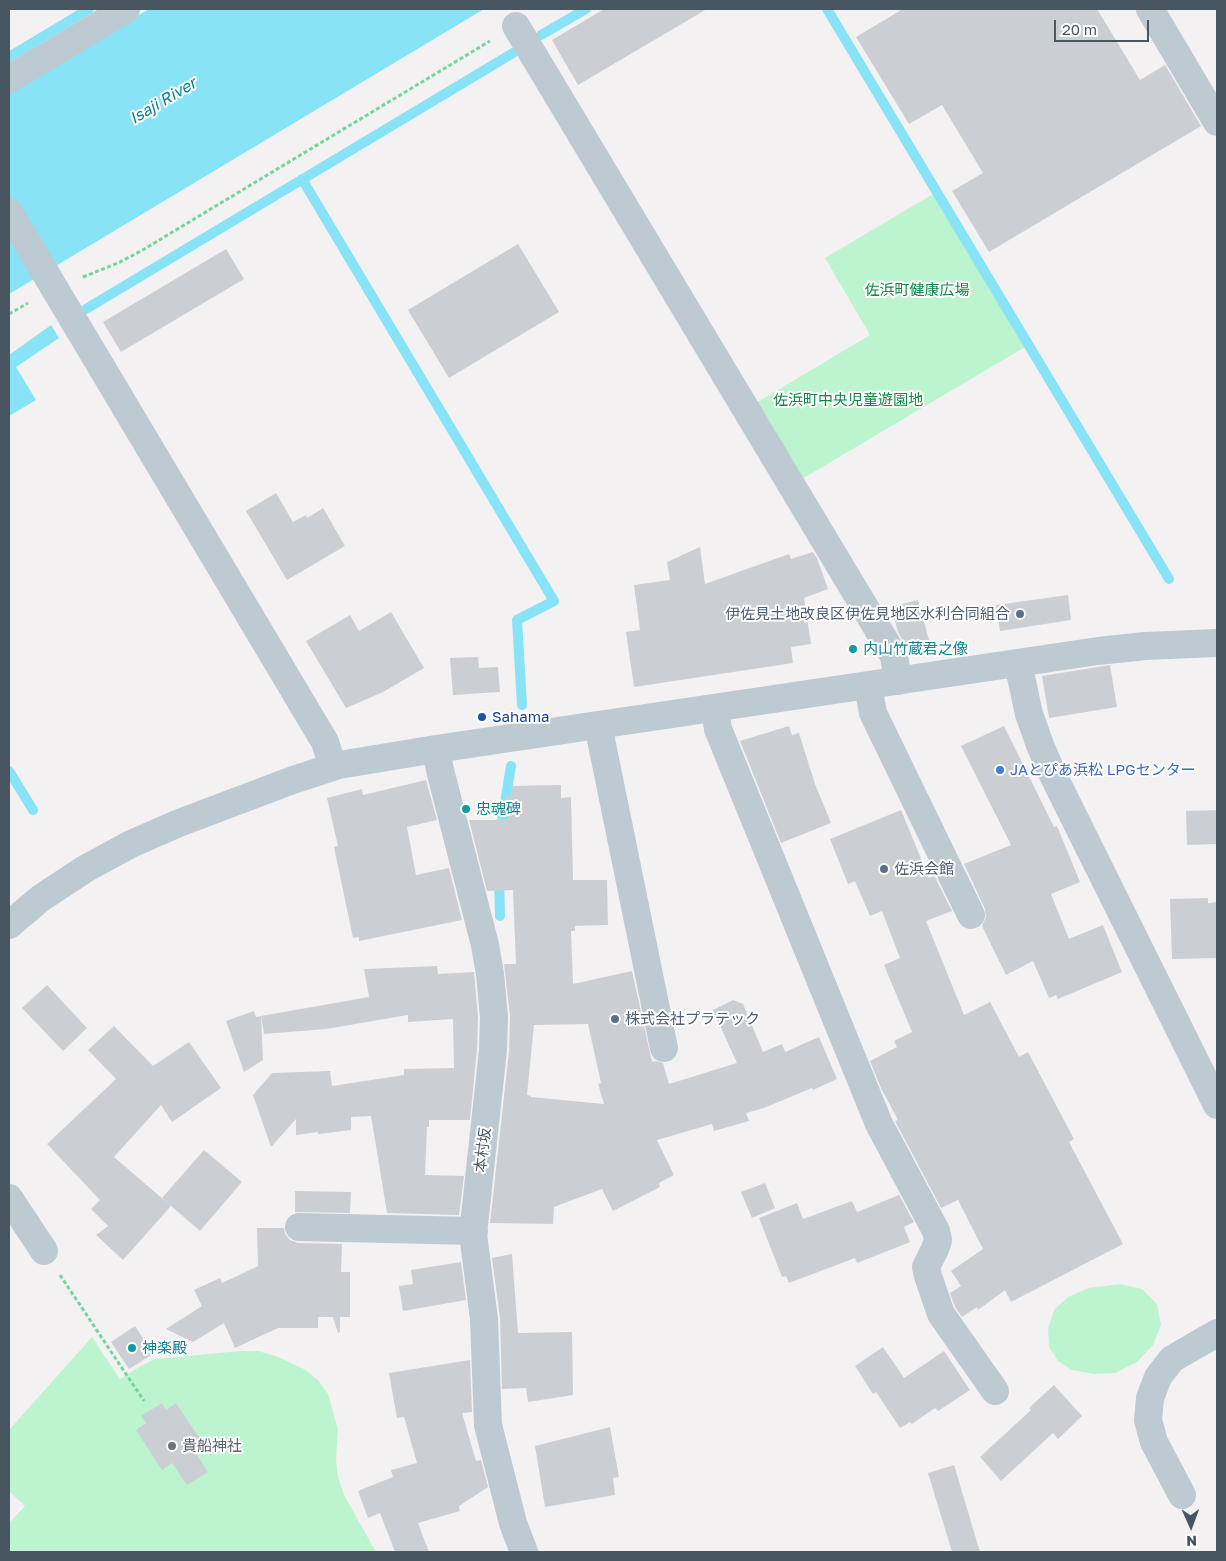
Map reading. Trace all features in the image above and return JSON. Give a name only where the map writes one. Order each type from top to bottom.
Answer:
[{"type":"street","points":[[9,80],[126,9]]},
{"type":"street","points":[[1150,9],[1217,122]]},
{"type":"street","points":[[516,26],[894,656],[898,681]]},
{"type":"street","points":[[9,212],[325,742],[333,767]]},
{"type":"street","points":[[9,925],[48,894],[85,869],[131,844],[179,823],[333,767],[386,756],[1130,647],[1217,642]]},
{"type":"street","points":[[1018,663],[1029,714],[1050,767],[1217,1105]]},
{"type":"street","points":[[868,685],[873,713],[971,915]]},
{"type":"street","points":[[715,708],[718,729],[878,1124],[936,1231],[938,1240],[926,1268],[937,1305],[946,1323],[995,1391]]},
{"type":"street","points":[[598,725],[664,1048]]},
{"type":"street","name":"本村坂","points":[[436,749],[485,945],[490,974],[494,1017],[493,1050],[474,1231],[474,1249],[484,1319],[488,1425],[513,1523],[524,1552]]},
{"type":"street","points":[[9,1198],[44,1251]]},
{"type":"street","points":[[299,1227],[474,1231]]},
{"type":"street","points":[[1182,1495],[1154,1442],[1148,1420],[1150,1398],[1158,1377],[1172,1359],[1217,1333]]},
{"type":"path","points":[[51,282],[118,263],[141,251],[516,26]]},
{"type":"path","points":[[44,1251],[144,1402]]},
{"type":"green space","name":"佐浜町健康広場","points":[[933,194],[1025,347],[802,479],[756,403],[870,335],[825,258]]},
{"type":"green space","points":[[1120,1284],[1142,1289],[1157,1304],[1161,1325],[1153,1345],[1137,1362],[1115,1373],[1094,1374],[1072,1370],[1058,1361],[1049,1347],[1048,1329],[1054,1310],[1068,1297],[1089,1288]]},
{"type":"green space","points":[[92,1337],[120,1379],[155,1359],[240,1351],[258,1351],[276,1356],[304,1369],[318,1380],[328,1394],[338,1429],[336,1460],[338,1477],[344,1495],[376,1552],[9,1552],[9,1523],[25,1506],[9,1491],[9,1430]]},
{"type":"water","name":"Isaji River","points":[[149,9],[484,9],[9,294],[9,93]]},
{"type":"water","points":[[51,325],[59,338],[16,367],[36,400],[9,416],[9,355]]},
{"type":"building","points":[[604,9],[707,9],[578,85],[552,40]]},
{"type":"building","points":[[903,9],[1097,9],[1140,80],[1165,65],[1201,126],[989,252],[952,191],[983,173],[942,105],[909,124],[856,37]]},
{"type":"building","points":[[518,244],[559,312],[449,378],[408,310]]},
{"type":"building","points":[[226,249],[244,279],[121,352],[103,322]]},
{"type":"building","points":[[276,493],[293,522],[306,515],[307,518],[323,508],[345,546],[287,580],[246,511]]},
{"type":"building","points":[[700,547],[705,584],[789,554],[791,559],[813,552],[828,589],[804,598],[811,644],[791,647],[793,663],[634,687],[626,632],[640,630],[634,585],[670,580],[667,562]]},
{"type":"building","points":[[1068,595],[1071,620],[1000,631],[996,605]]},
{"type":"building","points":[[918,600],[929,640],[906,646],[898,632],[891,607]]},
{"type":"building","points":[[391,612],[424,668],[383,692],[346,708],[306,641],[350,615],[359,631]]},
{"type":"building","points":[[478,657],[479,668],[498,667],[500,692],[453,695],[450,658]]},
{"type":"building","points":[[1110,665],[1117,707],[1049,718],[1042,676]]},
{"type":"building","points":[[789,726],[792,735],[799,733],[815,784],[831,823],[781,843],[740,741]]},
{"type":"building","points":[[1004,726],[1054,827],[1057,826],[1080,882],[1051,894],[1069,939],[1103,925],[1122,972],[1058,999],[1056,995],[1049,998],[1033,961],[1006,975],[982,926],[986,917],[985,909],[964,864],[1011,845],[961,746]]},
{"type":"building","points":[[426,780],[437,820],[407,827],[416,875],[449,868],[462,920],[359,941],[359,937],[353,938],[334,847],[338,846],[327,798],[362,789],[363,795]]},
{"type":"building","points":[[561,785],[561,798],[571,797],[573,880],[607,880],[608,925],[575,926],[575,931],[571,931],[573,984],[632,971],[652,1062],[663,1063],[669,1084],[737,1063],[713,1010],[733,1000],[743,1004],[763,1052],[782,1044],[785,1052],[819,1037],[837,1079],[813,1090],[812,1088],[764,1108],[746,1113],[749,1121],[714,1131],[712,1124],[657,1140],[674,1175],[659,1183],[660,1187],[613,1211],[602,1189],[554,1207],[553,1224],[490,1223],[509,1051],[510,1016],[504,964],[516,964],[513,890],[487,891],[469,820],[507,820],[506,796],[511,796],[511,786]],"holes":[[[588,1024],[601,1083],[598,1084],[604,1104],[531,1097],[527,1095],[534,1025]]]},
{"type":"building","points":[[901,810],[929,878],[934,875],[952,911],[926,921],[964,1015],[990,1002],[1019,1057],[1028,1052],[1074,1139],[1069,1142],[1123,1244],[1011,1302],[1005,1290],[978,1310],[977,1307],[962,1317],[955,1307],[950,1293],[961,1286],[951,1271],[983,1249],[958,1200],[941,1208],[895,1121],[898,1120],[881,1088],[870,1061],[897,1047],[894,1041],[912,1032],[884,965],[900,958],[882,911],[870,916],[855,881],[848,884],[830,839]]},
{"type":"building","points":[[1217,810],[1217,844],[1187,845],[1186,811]]},
{"type":"building","points":[[1208,898],[1208,903],[1217,902],[1217,958],[1172,959],[1170,899]]},
{"type":"building","points":[[437,966],[438,974],[474,972],[478,1017],[470,1120],[429,1120],[429,1127],[427,1127],[425,1175],[464,1176],[459,1215],[387,1213],[371,1116],[351,1117],[351,1130],[296,1135],[296,1119],[271,1147],[253,1095],[272,1073],[330,1071],[332,1086],[404,1075],[404,1069],[454,1068],[453,1019],[408,1022],[408,1015],[326,1029],[264,1034],[261,1016],[369,997],[364,969]]},
{"type":"building","points":[[47,985],[87,1028],[63,1051],[22,1008]]},
{"type":"building","points":[[254,1011],[256,1017],[261,1016],[263,1060],[244,1072],[226,1021]]},
{"type":"building","points":[[114,1026],[153,1066],[189,1042],[221,1088],[172,1122],[161,1105],[114,1157],[171,1206],[123,1260],[96,1235],[108,1226],[91,1209],[100,1200],[47,1144],[116,1079],[88,1050]]},
{"type":"building","points":[[204,1150],[242,1182],[200,1231],[162,1198]]},
{"type":"building","points":[[765,1183],[775,1208],[752,1218],[741,1192]]},
{"type":"building","points":[[295,1191],[351,1192],[350,1213],[295,1212]]},
{"type":"building","points":[[899,1195],[914,1222],[904,1227],[910,1242],[857,1263],[855,1258],[789,1283],[786,1276],[782,1277],[759,1218],[797,1203],[803,1219],[852,1201],[857,1212]]},
{"type":"building","points":[[257,1228],[284,1228],[285,1234],[290,1240],[298,1243],[342,1244],[341,1272],[350,1272],[350,1317],[340,1317],[340,1332],[338,1333],[333,1317],[318,1317],[318,1328],[278,1328],[235,1348],[224,1323],[193,1342],[166,1329],[202,1306],[194,1290],[220,1278],[222,1283],[258,1266]]},
{"type":"building","points":[[512,1254],[518,1333],[572,1332],[573,1395],[528,1402],[526,1388],[502,1389],[500,1318],[492,1258]]},
{"type":"building","points":[[461,1262],[466,1300],[403,1311],[399,1286],[413,1284],[411,1270]]},
{"type":"building","name":"神楽殿","points":[[135,1326],[153,1354],[129,1369],[111,1342]]},
{"type":"building","points":[[883,1347],[904,1378],[944,1351],[970,1390],[938,1411],[935,1408],[912,1424],[910,1422],[900,1428],[876,1392],[873,1394],[855,1366]]},
{"type":"building","points":[[470,1360],[472,1412],[462,1413],[476,1461],[481,1460],[488,1487],[459,1506],[460,1511],[418,1523],[429,1552],[395,1552],[380,1513],[368,1518],[358,1491],[393,1477],[391,1470],[417,1463],[404,1417],[397,1418],[389,1373]]},
{"type":"building","points":[[1054,1385],[1082,1416],[1058,1439],[1053,1433],[1001,1481],[980,1457],[1031,1410],[1029,1408]]},
{"type":"building","name":"貴船神社","points":[[162,1403],[166,1410],[176,1403],[203,1443],[193,1449],[208,1472],[187,1485],[172,1463],[162,1470],[136,1430],[146,1423],[141,1416]]},
{"type":"building","points":[[610,1427],[619,1477],[613,1478],[615,1495],[545,1507],[535,1446]]},
{"type":"building","points":[[954,1465],[980,1552],[952,1552],[928,1473]]},
{"type":"waterway","points":[[9,57],[89,9]]},
{"type":"waterway","points":[[541,35],[586,9]]},
{"type":"waterway","points":[[827,9],[1169,579]]},
{"type":"waterway","points":[[86,309],[513,53]]},
{"type":"waterway","points":[[302,179],[554,601],[517,620],[522,705]]},
{"type":"waterway","points":[[500,833],[511,766]]},
{"type":"waterway","points":[[9,771],[33,810]]},
{"type":"waterway","points":[[499,877],[500,916]]},
{"type":"place","name":"伊佐見土地改良区伊佐見地区水利合同組合","points":[[1020,614]]},
{"type":"place","name":"内山竹蔵君之像","points":[[853,649]]},
{"type":"place","name":"Sahama","points":[[482,717]]},
{"type":"place","name":"JAとぴあ浜松 LPGセンター","points":[[1000,770]]},
{"type":"place","name":"忠魂碑","points":[[466,809]]},
{"type":"place","name":"佐浜会館","points":[[884,869]]},
{"type":"place","name":"株式会社プラテック","points":[[615,1019]]},
{"type":"place","name":"神楽殿","points":[[132,1348]]},
{"type":"place","name":"貴船神社","points":[[172,1446]]},
{"type":"park label","name":"佐浜町中央児童遊園地","points":[[848,400]]}]
